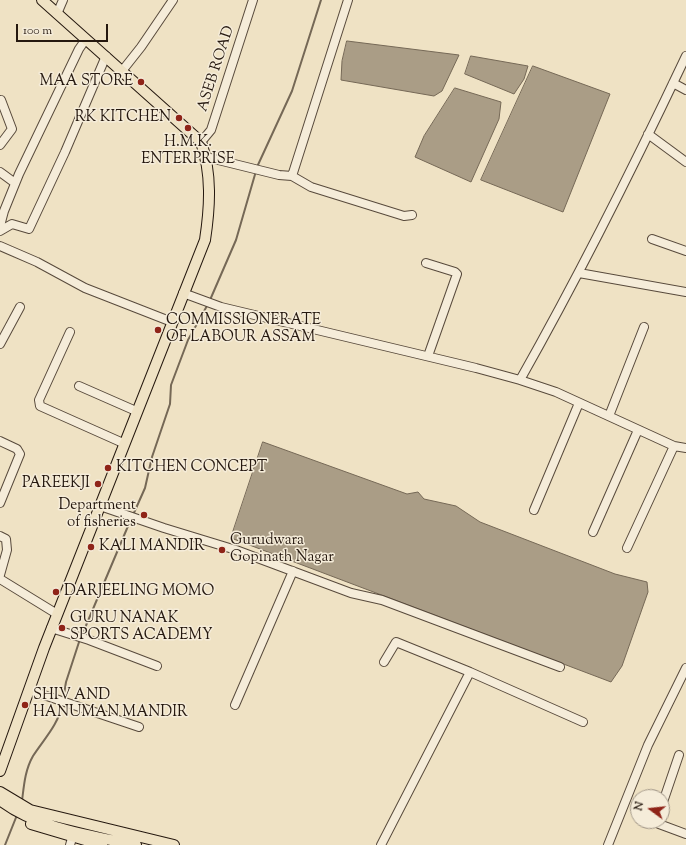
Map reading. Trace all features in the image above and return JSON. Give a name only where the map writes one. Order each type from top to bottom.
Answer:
[{"type":"main road","points":[[0,771],[6,756],[4,751],[29,690],[51,628],[100,506],[123,443],[205,240],[209,210],[209,174],[206,157],[201,142],[42,0]]},
{"type":"main road","points":[[3,797],[30,810],[174,845]]},
{"type":"main road","points":[[3,797],[27,816],[63,828],[136,845]]},
{"type":"main road","points":[[3,809],[22,820],[71,841],[102,845]]},
{"type":"street","points":[[57,14],[63,0]]},
{"type":"street","points":[[122,71],[141,47],[173,0]]},
{"type":"street","name":"ASEB ROAD","points":[[201,142],[211,130],[253,0]]},
{"type":"street","points":[[292,176],[348,0]]},
{"type":"street","points":[[0,226],[2,211],[79,49],[86,39]]},
{"type":"street","points":[[0,231],[12,224],[29,229],[65,152],[106,56]]},
{"type":"street","points":[[520,380],[579,273],[686,56]]},
{"type":"street","points":[[673,83],[686,90]]},
{"type":"street","points":[[0,145],[12,129],[1,100]]},
{"type":"street","points":[[648,134],[686,162]]},
{"type":"street","points":[[206,157],[292,176],[311,187],[404,216],[412,215]]},
{"type":"street","points":[[0,172],[15,183]]},
{"type":"street","points":[[652,239],[686,251]]},
{"type":"street","points":[[0,246],[37,262],[85,288],[172,322]]},
{"type":"street","points":[[426,263],[455,272],[457,274],[428,356]]},
{"type":"street","points":[[579,273],[686,292]]},
{"type":"street","points":[[183,294],[220,307],[428,356],[520,380],[556,392],[674,446],[685,446]]},
{"type":"street","points":[[0,344],[20,307]]},
{"type":"street","points":[[609,416],[644,326]]},
{"type":"street","points":[[70,332],[41,394],[39,400],[40,406],[123,443]]},
{"type":"street","points":[[79,386],[136,411]]},
{"type":"street","points":[[534,510],[579,403]]},
{"type":"street","points":[[593,532],[638,430]]},
{"type":"street","points":[[0,441],[17,449],[20,454],[0,503]]},
{"type":"street","points":[[627,548],[674,446]]},
{"type":"street","points":[[100,506],[236,550],[351,593],[382,600],[560,667]]},
{"type":"street","points":[[0,536],[6,539],[8,545],[0,575]]},
{"type":"street","points":[[235,705],[293,571]]},
{"type":"street","points":[[0,579],[57,614]]},
{"type":"street","points":[[51,628],[89,640],[157,666]]},
{"type":"street","points":[[384,662],[396,642],[470,672],[583,722]]},
{"type":"street","points":[[608,845],[648,745],[686,668]]},
{"type":"street","points":[[381,845],[470,672]]},
{"type":"street","points":[[29,690],[139,726]]},
{"type":"street","points":[[667,789],[679,755]]},
{"type":"street","points":[[670,828],[686,834]]},
{"type":"shaded area","points":[[347,41],[459,55],[442,91],[434,96],[341,80],[342,61]]},
{"type":"shaded area","points":[[471,56],[528,66],[524,79],[514,94],[465,74]]},
{"type":"shaded area","points":[[533,66],[610,94],[563,212],[481,180]]},
{"type":"shaded area","points":[[455,88],[501,102],[499,119],[471,182],[415,157],[424,136]]},
{"type":"shaded area","points":[[263,442],[407,494],[418,492],[424,499],[456,506],[480,522],[615,574],[647,582],[648,592],[622,666],[611,682],[231,538]]},
{"type":"waterway","points":[[257,167],[292,91],[321,0]]},
{"type":"waterway","points":[[210,300],[236,240],[256,171]]},
{"type":"waterway","points":[[133,515],[145,488],[152,457],[170,404],[171,385],[188,340],[208,304]]},
{"type":"waterway","points":[[82,635],[131,519]]},
{"type":"waterway","points":[[63,700],[66,682],[80,639]]},
{"type":"waterway","points":[[22,801],[25,778],[30,761],[58,718],[62,704]]},
{"type":"waterway","points":[[5,845],[17,815]]},
{"type":"place","name":"MAA STORE","points":[[141,82]]},
{"type":"place","name":"RK KITCHEN","points":[[179,118]]},
{"type":"place","name":"H.M.K. ENTERPRISE","points":[[188,128]]},
{"type":"place","name":"COMMISSIONERATE OF LABOUR ASSAM","points":[[158,330]]},
{"type":"place","name":"KITCHEN CONCEPT","points":[[108,468]]},
{"type":"place","name":"PAREEKJI","points":[[98,484]]},
{"type":"place","name":"Department of fisheries","points":[[144,515]]},
{"type":"place","name":"KALI MANDIR","points":[[91,547]]},
{"type":"place","name":"Gurudwara Gopinath Nagar","points":[[222,550]]},
{"type":"place","name":"DARJEELING MOMO","points":[[56,592]]},
{"type":"place","name":"GURU NANAK SPORTS ACADEMY","points":[[62,628]]},
{"type":"place","name":"SHIV AND HANUMAN MANDIR","points":[[25,705]]}]
